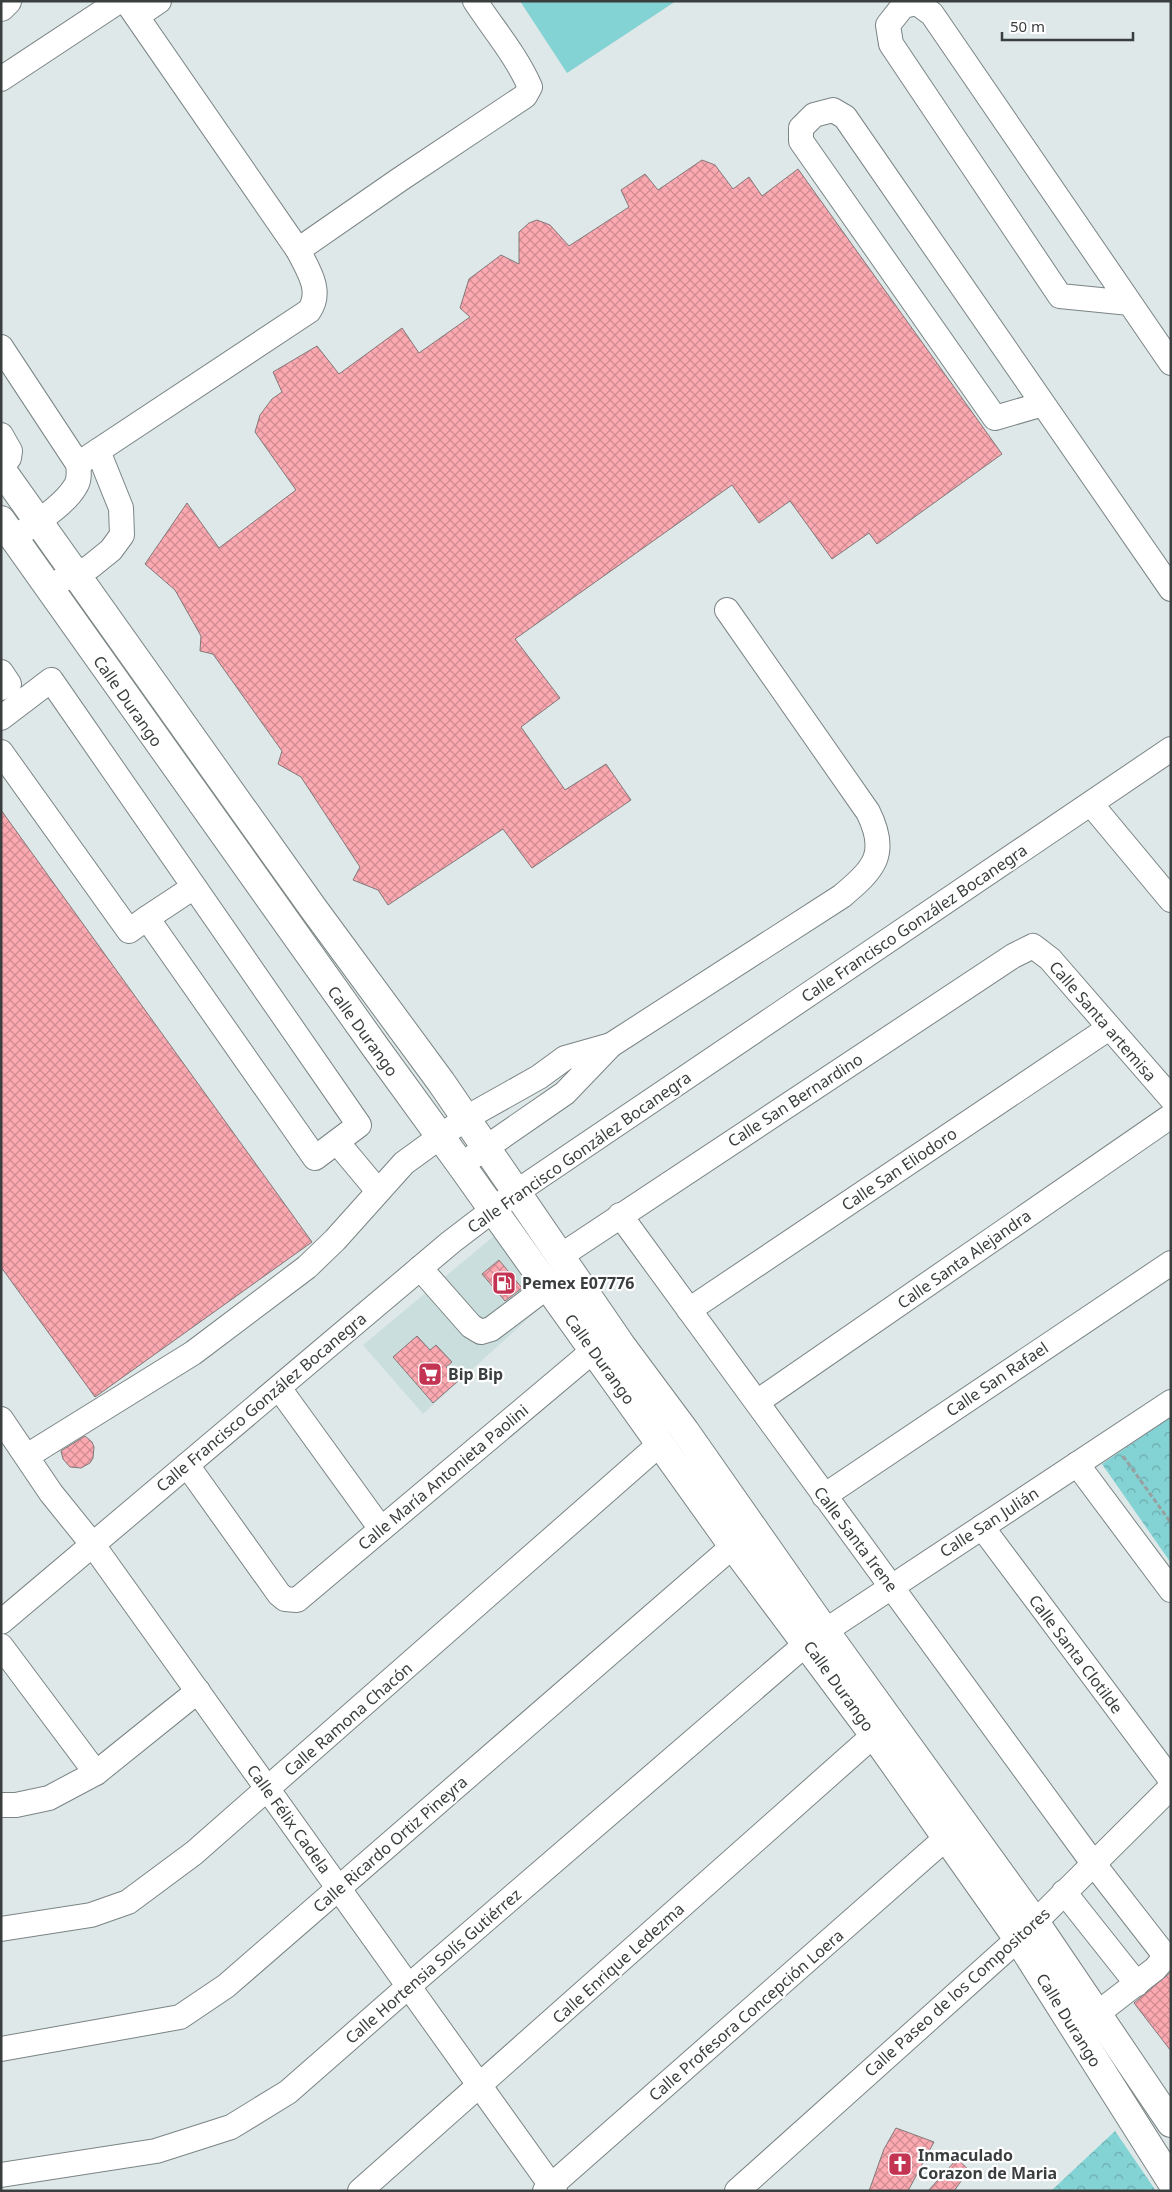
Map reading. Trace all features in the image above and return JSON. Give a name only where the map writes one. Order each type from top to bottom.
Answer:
[{"type":"main road","points":[[1,9],[7,1]]},
{"type":"main road","points":[[1,9],[15,1]]},
{"type":"main road","name":"Calle Durango","points":[[1,468],[313,908],[466,1118],[559,1257],[685,1431],[816,1637],[874,1735],[946,1838],[1098,2013],[1171,2123]]},
{"type":"main road","name":"Calle Durango","points":[[7,529],[733,1546],[816,1637],[1026,1930],[1171,2181]]},
{"type":"street","points":[[1,79],[127,6],[159,1]]},
{"type":"street","points":[[298,250],[525,96],[530,87],[524,75],[510,50],[476,1]]},
{"type":"street","points":[[1130,303],[1060,296],[891,44],[888,25],[903,6],[917,3],[932,14],[1130,303],[1171,363]]},
{"type":"street","points":[[78,464],[309,311],[314,303],[316,293],[313,281],[298,250],[127,6]]},
{"type":"street","points":[[1043,404],[995,418],[801,141],[801,128],[814,115],[833,110],[845,117],[1171,589]]},
{"type":"street","points":[[1,347],[78,464],[80,475],[75,488],[38,521],[7,529]]},
{"type":"street","points":[[1,435],[10,451],[9,458],[1,468]]},
{"type":"street","points":[[47,586],[90,567],[111,550],[122,535],[121,508],[98,451]]},
{"type":"street","points":[[461,1164],[565,1094],[611,1045],[842,896],[867,875],[876,860],[877,840],[874,825],[868,812],[727,610]]},
{"type":"street","points":[[1,672],[9,684],[1,688]]},
{"type":"street","points":[[1,718],[51,680],[359,1125],[315,1158],[147,918]]},
{"type":"street","name":"Calle Francisco González Bocanegra","points":[[1,1622],[420,1268],[515,1192],[1171,749]]},
{"type":"street","points":[[1,752],[129,931],[194,886]]},
{"type":"street","points":[[1091,804],[1171,900]]},
{"type":"street","name":"Calle Santa artemisa","points":[[1033,946],[1050,959],[1171,1098]]},
{"type":"street","name":"Calle San Bernardino","points":[[559,1257],[1013,956],[1033,946]]},
{"type":"street","name":"Calle San Eliodoro","points":[[689,1310],[1109,1028]]},
{"type":"street","points":[[27,1456],[193,1353],[307,1267],[335,1240],[404,1163],[466,1118],[539,1077],[565,1058],[611,1045]]},
{"type":"street","name":"Calle Santa Alejandra","points":[[757,1402],[1171,1116]]},
{"type":"street","points":[[337,1142],[378,1191]]},
{"type":"street","name":"Calle Santa Irene","points":[[620,1215],[1093,1863],[1163,1953],[1161,1962],[1155,1970],[1136,1984]]},
{"type":"street","name":"Calle San Rafael","points":[[824,1496],[1171,1263]]},
{"type":"street","points":[[420,1268],[471,1326],[481,1332],[491,1329],[548,1286]]},
{"type":"street","name":"Calle María Antonieta Paolini","points":[[186,1465],[279,1594],[291,1601],[304,1595],[594,1350]]},
{"type":"street","points":[[279,1388],[381,1529]]},
{"type":"street","name":"Calle San Julián","points":[[816,1637],[1171,1402]]},
{"type":"street","name":"Calle Félix Cadela","points":[[1,1419],[51,1493],[93,1545],[480,2085],[551,2189]]},
{"type":"street","name":"Calle Ramona Chacón","points":[[1,1929],[91,1915],[128,1902],[194,1853],[268,1790],[661,1443]]},
{"type":"street","points":[[1077,1464],[1171,1590]]},
{"type":"street","name":"Calle Santa Clotilde","points":[[982,1527],[1171,1780]]},
{"type":"street","name":"Calle Ricardo Ortiz Pineyra","points":[[1,2049],[180,2017],[226,1986],[733,1546]]},
{"type":"street","name":"Calle Hortensia Solís Gutiérrez","points":[[1,2175],[156,2151],[231,2127],[288,2092],[816,1637]]},
{"type":"street","points":[[1,1646],[96,1773]]},
{"type":"street","points":[[1,1805],[16,1805],[49,1798],[96,1773],[198,1691]]},
{"type":"street","name":"Calle Enrique Ledezma","points":[[360,2191],[874,1735]]},
{"type":"street","name":"Calle Paseo de los Compositores","points":[[737,2191],[1026,1930],[1171,1787]]},
{"type":"street","name":"Calle Profesora Concepción Loera","points":[[551,2189],[946,1838]]},
{"type":"street","points":[[1064,1892],[1136,1984],[1098,2013]]},
{"type":"path","points":[[1119,1450],[1171,1523]]},
{"type":"shaded area","points":[[494,1236],[543,1305],[423,1414],[363,1345]]},
{"type":"green space","points":[[520,1],[676,1],[567,73]]},
{"type":"green space","points":[[1171,1417],[1171,1563],[1102,1464]]},
{"type":"green space","points":[[1115,2131],[1156,2191],[1051,2191]]},
{"type":"building","points":[[702,160],[715,165],[733,189],[749,177],[762,196],[798,169],[1002,454],[877,544],[869,533],[832,559],[790,501],[759,523],[732,485],[515,639],[560,698],[521,727],[565,790],[606,764],[631,800],[532,868],[503,829],[388,905],[378,890],[353,880],[360,867],[301,777],[278,764],[282,751],[213,654],[200,651],[201,636],[175,590],[145,564],[187,503],[219,548],[296,490],[255,432],[260,415],[272,399],[282,392],[273,372],[317,346],[339,374],[402,328],[419,353],[470,317],[460,308],[469,279],[501,255],[519,264],[519,232],[529,223],[537,220],[550,225],[569,246],[629,207],[621,190],[645,174],[658,190]]},
{"type":"building","points":[[1,810],[312,1242],[95,1397],[1,1267]]},
{"type":"building","name":"Pemex E07776","points":[[499,1260],[522,1288],[505,1301],[482,1274]]},
{"type":"building","name":"Bip Bip","points":[[417,1336],[430,1350],[436,1345],[452,1362],[446,1367],[458,1381],[433,1403],[393,1357]]},
{"type":"building","points":[[85,1436],[92,1442],[94,1447],[93,1458],[90,1463],[81,1468],[70,1467],[63,1459],[61,1451]]},
{"type":"building","points":[[1171,1972],[1171,2051],[1134,2003]]},
{"type":"building","name":"Inmaculado Corazon de Maria","points":[[896,2128],[934,2142],[908,2191],[869,2191],[884,2149]]},
{"type":"building","points":[[957,2159],[969,2170],[954,2191],[928,2191]]},
{"type":"place","name":"Pemex E07776","points":[[504,1283]]},
{"type":"place","name":"Bip Bip","points":[[430,1374]]},
{"type":"place","name":"Inmaculado Corazon de Maria","points":[[900,2164]]}]
